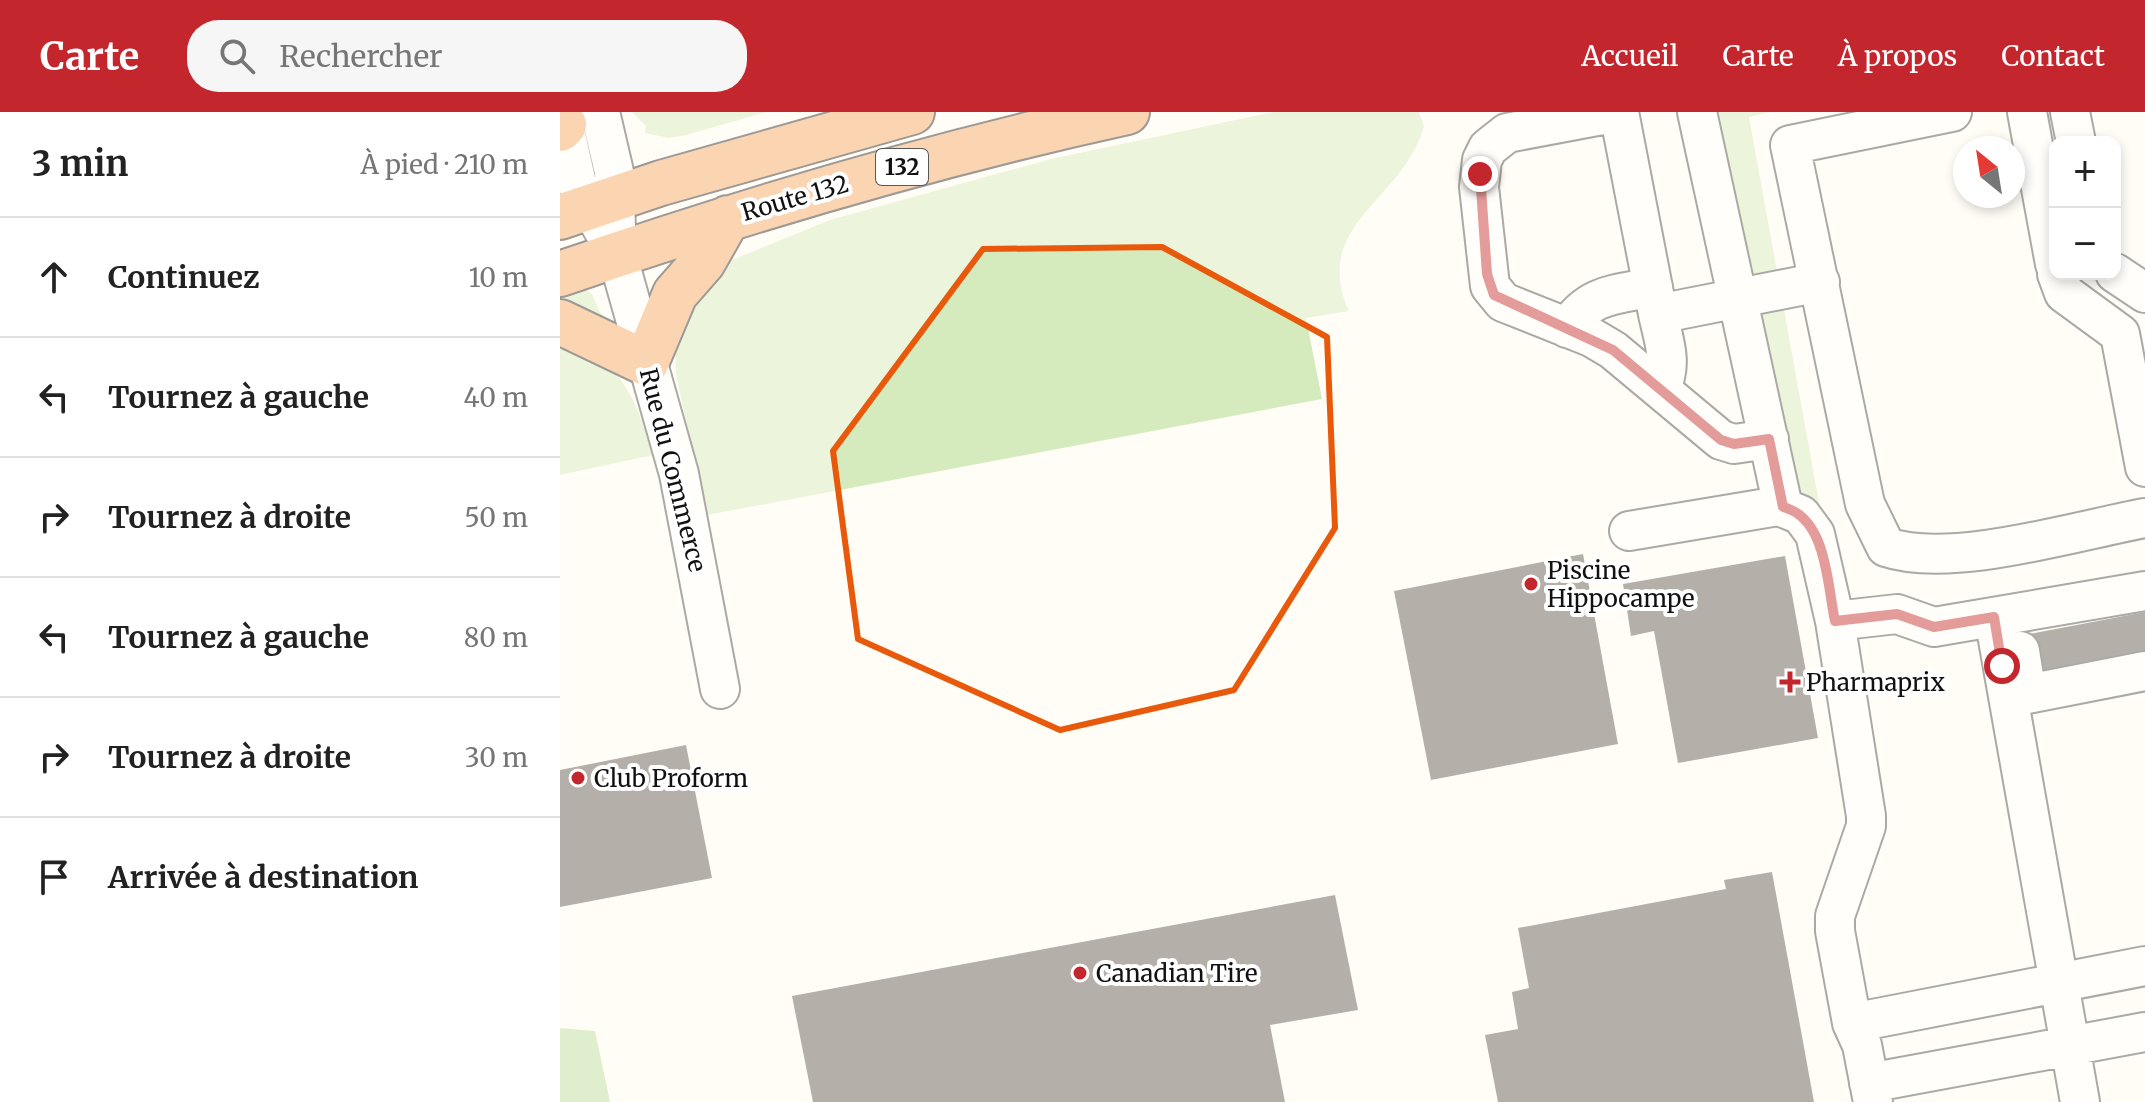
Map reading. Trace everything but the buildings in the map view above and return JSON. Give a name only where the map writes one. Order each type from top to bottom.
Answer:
[{"type":"highway","name":"132","points":[[588,207],[912,112]]},
{"type":"highway","name":"Route 132","points":[[560,274],[728,218],[942,156],[1127,112]]},
{"type":"highway","points":[[560,322],[646,363],[675,294],[703,262],[728,218]]},
{"type":"street","points":[[1660,388],[1665,379],[1667,357],[1619,112],[1507,133],[1496,139],[1482,160],[1479,187],[1487,274],[1494,295],[1613,350],[1721,440],[1734,444],[1769,439]]},
{"type":"street","points":[[1697,112],[1783,507]]},
{"type":"street","points":[[1952,112],[1790,145],[1865,504],[1886,547],[1929,556],[1966,553],[2145,518]]},
{"type":"street","points":[[2027,112],[2049,231]]},
{"type":"street","points":[[2070,112],[2075,136]]},
{"type":"street","name":"Rue du Commerce","points":[[571,120],[577,184],[617,254],[679,474],[720,689]]},
{"type":"street","points":[[2121,277],[2145,293]]},
{"type":"street","points":[[2059,280],[2064,293],[2120,334],[2145,467]]},
{"type":"street","points":[[1567,328],[1580,308],[1592,301],[1739,298],[1820,282]]},
{"type":"street","points":[[1629,531],[1768,506],[1783,507],[1801,515],[1815,534],[1835,621],[1866,816],[1866,826],[1835,916],[1852,1023],[1862,1045],[1871,1092],[2145,1032]]},
{"type":"street","points":[[1835,621],[1897,614],[1934,627],[2145,591]]},
{"type":"street","points":[[2004,615],[2027,694],[2145,671]]},
{"type":"street","points":[[2004,615],[2059,983],[2080,1102]]},
{"type":"street","points":[[1852,1023],[2145,966]]},
{"type":"highlighted area","points":[[1162,247],[1327,337],[1335,528],[1234,690],[1060,730],[858,639],[833,451],[983,249]]},
{"type":"green space","points":[[632,112],[767,112],[669,138],[645,133],[646,126]]},
{"type":"green space","points":[[1273,112],[1419,112],[1424,126],[1413,152],[1350,234],[1341,256],[1340,281],[1349,311],[1306,318],[1322,399],[707,515],[676,375],[675,343],[683,312],[727,262],[830,220],[1051,159]]},
{"type":"green space","points":[[1709,112],[1771,112],[1749,117],[1820,508],[1799,494]]},
{"type":"green space","points":[[584,288],[592,294],[603,319],[560,303],[560,294]]},
{"type":"green space","points":[[560,338],[599,359],[623,383],[632,397],[653,455],[560,475]]},
{"type":"green space","points":[[560,1028],[595,1031],[610,1102],[560,1102]]},
{"type":"place","name":"Piscine Hippocampe","points":[[1531,584]]},
{"type":"place","name":"Pharmaprix","points":[[1790,682]]},
{"type":"place","name":"Club Proform","points":[[578,778]]},
{"type":"place","name":"Canadian Tire","points":[[1080,973]]},
{"type":"route","points":[[1480,174],[1487,274],[1494,295],[1503,302],[1591,337],[1613,350],[1721,440],[1734,444],[1769,439],[1783,507],[1801,515],[1815,534],[1835,621],[1883,613],[1897,614],[1934,627],[1994,617],[2002,666]]}]
